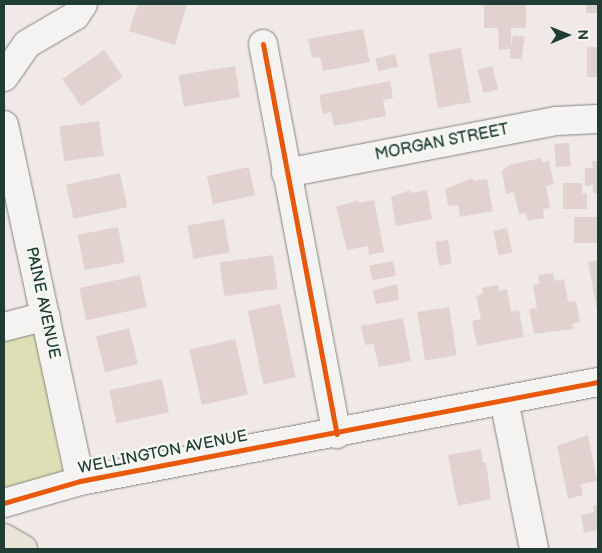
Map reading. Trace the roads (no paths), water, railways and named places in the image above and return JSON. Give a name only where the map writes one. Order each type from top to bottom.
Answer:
[{"type":"highway","points":[[4,538],[23,549]]},
{"type":"street","points":[[4,77],[27,44],[75,16],[83,4]]},
{"type":"street","points":[[263,44],[336,434]]},
{"type":"street","name":"MORGAN STREET","points":[[286,174],[556,121],[598,119]]},
{"type":"street","name":"PAINE AVENUE","points":[[4,125],[80,481]]},
{"type":"street","points":[[4,327],[46,316]]},
{"type":"street","name":"WELLINGTON AVENUE","points":[[4,503],[80,481],[336,434],[598,382]]},
{"type":"street","points":[[504,400],[534,549]]}]
